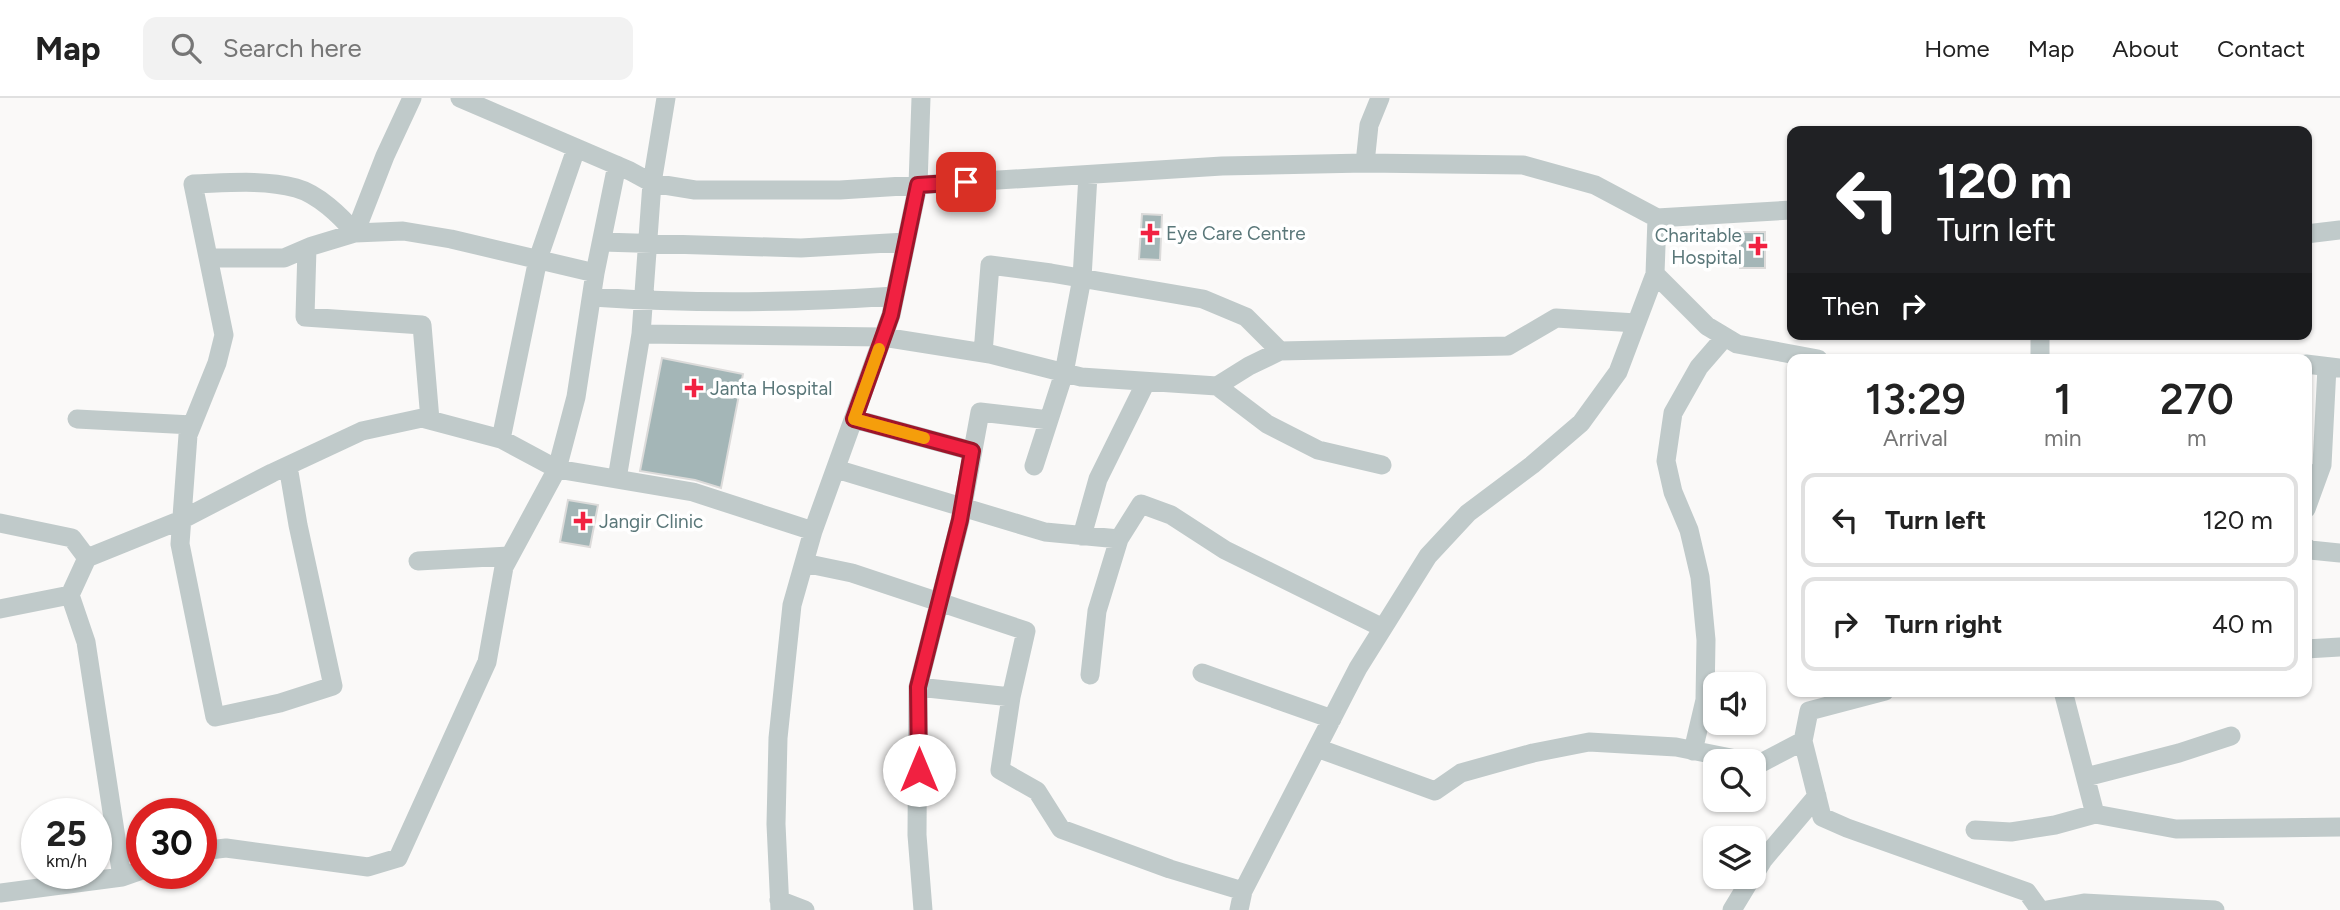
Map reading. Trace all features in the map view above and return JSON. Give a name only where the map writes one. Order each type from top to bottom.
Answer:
[{"type":"street","points":[[355,233],[385,156],[412,98]]},
{"type":"street","points":[[460,98],[617,165],[652,183],[695,190],[840,190],[1222,166],[1365,163],[1523,165],[1595,185],[1657,218],[1787,210]]},
{"type":"street","points":[[617,479],[641,334],[652,183],[666,98]]},
{"type":"street","points":[[806,910],[779,905],[776,824],[778,738],[792,605],[813,531],[883,337],[895,296],[918,185],[920,98]]},
{"type":"street","points":[[1365,163],[1369,125],[1380,98]]},
{"type":"street","points":[[501,439],[538,259],[576,149]]},
{"type":"street","points":[[217,849],[226,848],[368,867],[398,858],[487,662],[504,567],[556,469],[576,397],[595,273],[617,165]]},
{"type":"street","points":[[1034,466],[1064,373],[1082,278],[1088,175]]},
{"type":"street","points":[[288,466],[333,686],[280,703],[215,718],[180,544],[188,435],[224,335],[193,184],[258,183],[298,188],[336,211],[355,233]]},
{"type":"street","points":[[804,563],[852,573],[1026,631],[1011,697],[1000,770],[1037,791],[1061,829],[1170,869],[1241,900],[1359,668],[1428,556],[1468,513],[1532,465],[1581,423],[1618,372],[1655,274],[1657,218]]},
{"type":"street","points":[[2312,233],[2340,230]]},
{"type":"street","points":[[209,258],[284,258],[355,233],[403,231],[595,273]]},
{"type":"street","points":[[602,242],[801,248],[906,242]]},
{"type":"street","points":[[307,248],[305,317],[422,325],[430,420]]},
{"type":"street","points":[[983,353],[990,265],[1203,299],[1246,317],[1280,351]]},
{"type":"street","points":[[1655,274],[1707,326],[1725,337],[1737,344],[1791,354]]},
{"type":"street","points":[[592,297],[813,302],[895,296]]},
{"type":"street","points":[[1217,386],[1280,351],[1507,346],[1556,318],[1636,323]]},
{"type":"street","points":[[641,334],[883,337],[983,353],[1081,377],[1217,386],[1267,424],[1318,450],[1381,466]]},
{"type":"street","points":[[1693,751],[1705,700],[1706,640],[1700,577],[1689,530],[1674,492],[1666,461],[1673,413],[1699,367],[1725,337]]},
{"type":"street","points":[[2312,366],[2334,368],[2332,441],[2312,493]]},
{"type":"street","points":[[1083,536],[1098,479],[1146,382]]},
{"type":"street","points":[[923,910],[917,835],[918,687],[962,507],[980,412],[1049,420]]},
{"type":"street","points":[[122,877],[86,642],[70,595],[87,558],[181,520],[362,431],[422,418],[501,439],[556,469],[693,492],[813,531]]},
{"type":"street","points":[[77,419],[192,425]]},
{"type":"street","points":[[854,419],[972,451]]},
{"type":"street","points":[[836,469],[1045,532],[1119,539]]},
{"type":"street","points":[[1090,675],[1097,611],[1119,539],[1141,504],[1171,516],[1225,550],[1383,628]]},
{"type":"street","points":[[0,523],[72,538],[87,558]]},
{"type":"street","points":[[2312,550],[2340,554]]},
{"type":"street","points":[[418,561],[509,556]]},
{"type":"street","points":[[0,609],[70,595]]},
{"type":"street","points":[[2312,649],[2340,647]]},
{"type":"street","points":[[1202,673],[1332,719]]},
{"type":"street","points":[[918,687],[1011,697]]},
{"type":"street","points":[[1858,697],[1809,711],[1803,741],[1822,817],[2027,891],[2040,910]]},
{"type":"street","points":[[2065,697],[2095,814]]},
{"type":"street","points":[[2086,777],[2179,753],[2231,736]]},
{"type":"street","points":[[1766,760],[1803,741]]},
{"type":"street","points":[[1317,748],[1435,791],[1461,773],[1533,753],[1589,742],[1676,747],[1703,753]]},
{"type":"street","points":[[1766,856],[1817,796]]},
{"type":"street","points":[[1975,830],[2011,832],[2055,825],[2095,814],[2176,829],[2340,827]]},
{"type":"street","points":[[0,893],[126,876]]},
{"type":"street","points":[[1732,910],[1745,889]]},
{"type":"street","points":[[2047,910],[2084,903],[2215,910]]},
{"type":"building","points":[[1142,214],[1162,215],[1160,260],[1139,259]]},
{"type":"building","points":[[1740,232],[1765,232],[1765,268],[1740,268]]},
{"type":"building","points":[[662,358],[743,374],[721,488],[695,480],[640,471]]},
{"type":"building","points":[[568,500],[598,505],[590,547],[560,542]]},
{"type":"slow traffic","points":[[879,349],[854,419],[924,438]]},
{"type":"place","name":"Eye Care Centre","points":[[1150,233]]},
{"type":"place","name":"Charitable Hospital","points":[[1758,246]]},
{"type":"place","name":"Janta Hospital","points":[[694,388]]},
{"type":"place","name":"Jangir Clinic","points":[[583,521]]},
{"type":"route","points":[[919,770],[918,687],[960,520],[972,451],[854,419],[891,315],[918,185],[966,182]]}]
